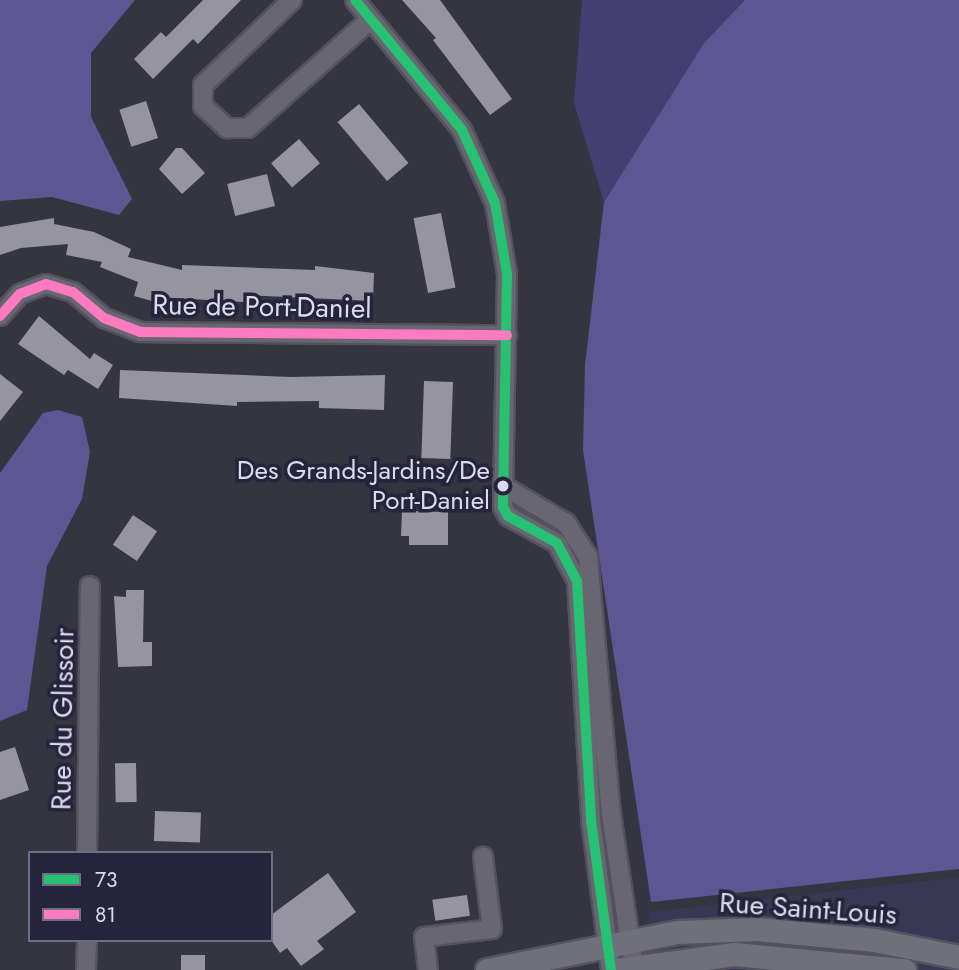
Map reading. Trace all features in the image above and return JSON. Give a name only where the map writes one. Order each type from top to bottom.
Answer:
[{"type":"main road","name":"Rue Saint-Louis","points":[[487,970],[678,932],[776,930],[874,940],[959,957]]},
{"type":"main road","name":"Rue Saint-Louis","points":[[621,969],[734,954],[904,970]]},
{"type":"street","points":[[292,0],[203,85],[203,106],[227,128],[248,128],[371,19]]},
{"type":"street","points":[[355,0],[462,130],[488,184],[504,246],[507,335],[503,486],[566,523],[588,557],[621,969]]},
{"type":"street","name":"Rue de Port-Daniel","points":[[0,316],[20,294],[46,284],[66,289],[104,318],[140,332],[507,335]]},
{"type":"street","name":"Rue du Glissoir","points":[[88,851],[90,586]]},
{"type":"street","points":[[428,970],[424,937],[492,929],[483,857]]},
{"type":"street","points":[[86,942],[86,970]]},
{"type":"shaded area","points":[[0,0],[135,0],[91,53],[91,117],[132,199],[119,215],[52,197],[0,201]]},
{"type":"shaded area","points":[[582,0],[745,0],[704,43],[604,202],[574,103]]},
{"type":"shaded area","points":[[745,0],[959,0],[959,869],[651,902],[583,450],[585,365],[604,202],[704,43]]},
{"type":"shaded area","points":[[58,410],[82,417],[90,452],[82,499],[47,566],[27,710],[0,721],[0,473],[43,413]]},
{"type":"shaded area","points":[[959,877],[959,970],[644,970],[649,912]]},
{"type":"building","points":[[203,0],[241,0],[198,44],[193,39],[153,79],[134,59],[161,32],[166,37]]},
{"type":"building","points":[[402,0],[440,0],[512,99],[490,115],[433,40],[436,38]]},
{"type":"building","points":[[146,101],[158,138],[131,147],[119,110]]},
{"type":"building","points":[[359,104],[408,163],[387,181],[338,122]]},
{"type":"building","points":[[299,139],[320,163],[292,187],[271,163]]},
{"type":"building","points":[[176,148],[182,148],[205,173],[182,194],[159,169]]},
{"type":"building","points":[[267,174],[275,206],[235,216],[227,184]]},
{"type":"building","points":[[441,213],[456,288],[428,293],[414,218]]},
{"type":"building","points":[[54,218],[54,224],[94,232],[131,249],[128,257],[182,270],[182,265],[315,270],[315,266],[374,273],[373,301],[244,295],[244,302],[154,297],[152,301],[134,296],[138,282],[100,267],[102,262],[66,255],[68,244],[21,248],[0,255],[0,227]]},
{"type":"building","points":[[39,316],[90,359],[94,353],[113,365],[98,389],[68,370],[64,375],[18,344]]},
{"type":"building","points":[[120,370],[291,377],[385,375],[384,410],[319,408],[319,401],[237,402],[237,406],[119,398]]},
{"type":"building","points":[[0,374],[23,392],[0,421]]},
{"type":"building","points":[[424,381],[453,382],[450,459],[421,458]]},
{"type":"building","points":[[402,511],[448,512],[448,545],[409,545],[409,536],[401,536]]},
{"type":"building","points":[[133,515],[157,531],[137,561],[113,545]]},
{"type":"building","points":[[126,590],[144,590],[143,642],[152,642],[152,666],[118,667],[114,596],[126,597]]},
{"type":"building","points":[[15,747],[29,790],[0,800],[0,752]]},
{"type":"building","points":[[115,763],[136,763],[137,802],[116,802]]},
{"type":"building","points":[[155,811],[201,813],[200,843],[154,841]]},
{"type":"building","points":[[328,873],[356,912],[317,941],[324,949],[301,966],[287,948],[280,953],[272,942],[273,914]]},
{"type":"building","points":[[467,895],[470,916],[435,921],[432,900]]},
{"type":"building","points":[[181,955],[205,955],[205,970],[181,970]]},
{"type":"transit line","name":"73","points":[[355,0],[462,130],[495,203],[507,274],[503,507],[508,516],[557,543],[577,581],[591,820],[611,970]]},
{"type":"transit line","name":"81","points":[[0,316],[20,294],[46,284],[73,292],[104,318],[140,332],[507,335]]},
{"type":"place","name":"Des Grands-Jardins/De Port-Daniel","points":[[503,486]]}]
